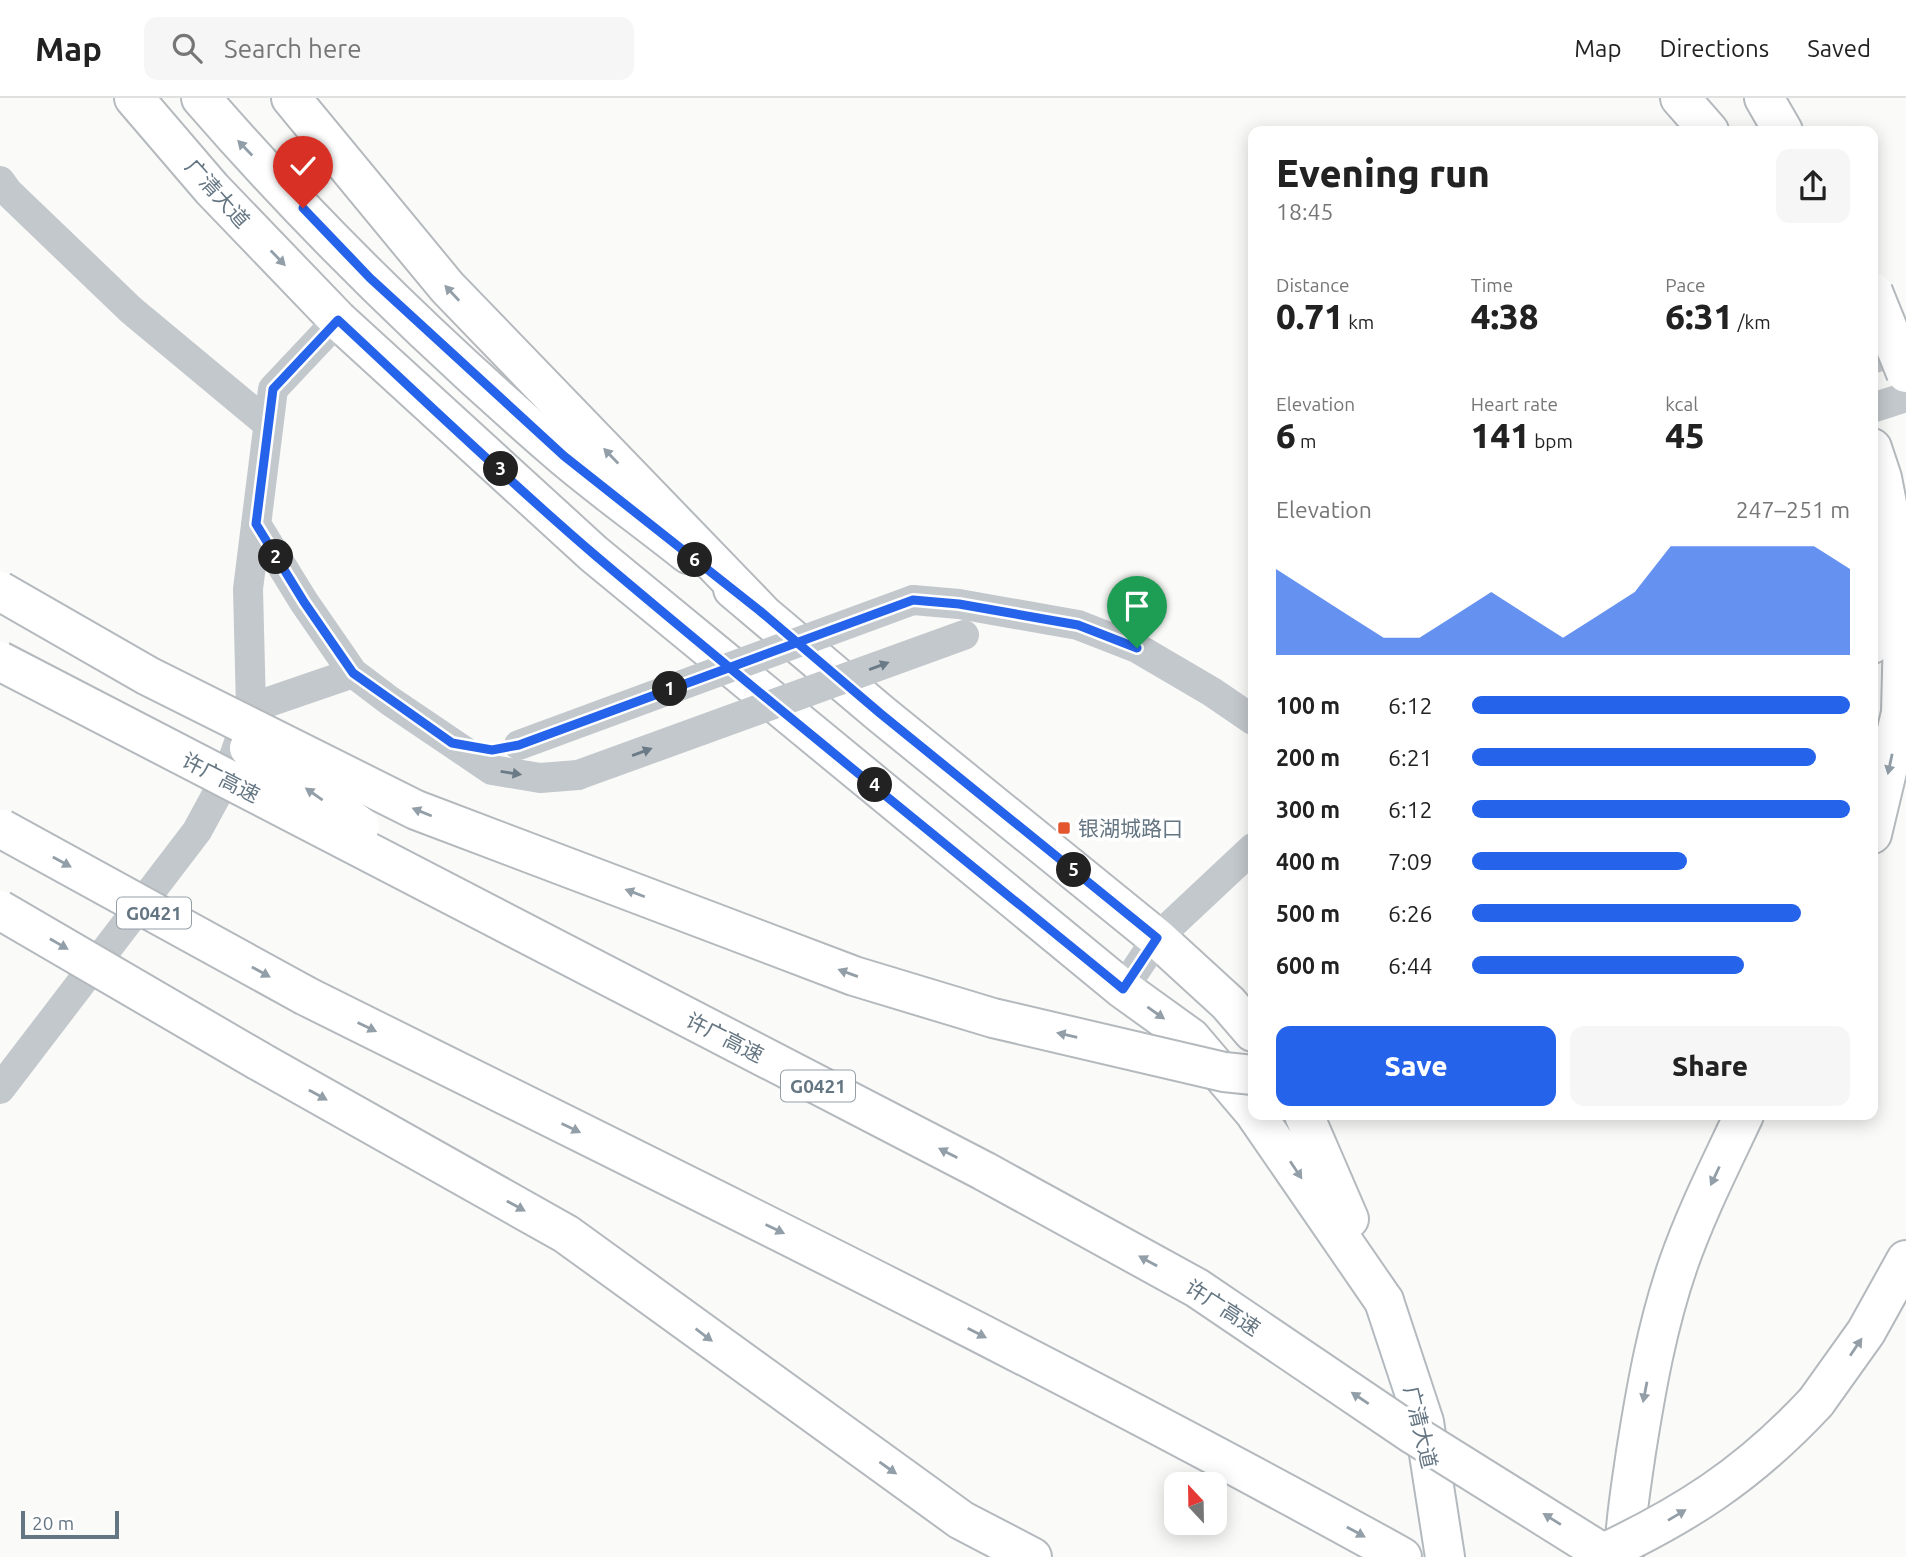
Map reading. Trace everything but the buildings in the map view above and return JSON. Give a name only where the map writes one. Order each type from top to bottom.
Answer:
[{"type":"main road","name":"广清大道","points":[[134,98],[212,189],[338,320],[594,554],[1123,989],[1192,1038],[1248,1105]]},
{"type":"main road","points":[[201,98],[370,278],[564,456],[760,611],[881,714],[1157,938],[1228,1003],[1248,1026]]},
{"type":"main road","points":[[291,98],[447,287],[760,611]]},
{"type":"main road","points":[[1680,98],[1705,126]]},
{"type":"main road","points":[[1764,98],[1780,126]]},
{"type":"main road","points":[[1878,303],[1906,373]]},
{"type":"main road","points":[[1878,468],[1904,591],[1900,713],[1878,808]]},
{"type":"main road","points":[[1878,497],[1878,584]]},
{"type":"main road","points":[[0,591],[148,676],[416,810],[854,976],[993,1018],[1224,1072],[1248,1074]]},
{"type":"main road","name":"许广高速","points":[[0,661],[984,1171],[1197,1288],[1414,1434],[1609,1557]]},
{"type":"main road","points":[[148,676],[470,904]]},
{"type":"main road","name":"G0421","points":[[1,828],[306,996],[826,1255],[1310,1506],[1402,1557]]},
{"type":"main road","points":[[0,909],[259,1061],[566,1234],[951,1513],[1032,1557]]},
{"type":"main road","name":"广清大道","points":[[1260,1120],[1384,1301]]},
{"type":"main road","name":"广清大道","points":[[1306,1120],[1384,1301],[1424,1422],[1445,1557]]},
{"type":"main road","points":[[1624,1557],[1625,1516],[1644,1397],[1659,1330],[1702,1203],[1742,1120]]},
{"type":"main road","points":[[1595,1557],[1651,1531],[1724,1485],[1759,1459],[1815,1402],[1866,1332],[1906,1260]]},
{"type":"street","points":[[0,181],[8,192],[131,310],[268,424]]},
{"type":"street","points":[[0,1089],[197,831],[228,774],[251,708],[248,589],[273,389],[338,320]]},
{"type":"street","points":[[1878,357],[1906,346]]},
{"type":"street","points":[[1878,406],[1906,397]]},
{"type":"street","points":[[256,524],[304,602],[353,673],[492,770],[540,778],[578,775],[1017,615]]},
{"type":"street","points":[[452,743],[492,750],[519,745],[913,600],[959,604],[1078,625],[1137,648],[1248,717]]},
{"type":"street","points":[[251,708],[353,673]]},
{"type":"street","points":[[1123,989],[1157,938],[1248,853]]},
{"type":"place","name":"银湖城路口","points":[[1064,828]]},
{"type":"route","points":[[303,208],[370,278],[564,456],[760,611],[821,663],[881,714],[1157,938],[1123,989],[896,803],[745,678],[669,616],[594,554],[338,320],[273,389],[256,524],[304,602],[353,673],[452,743],[492,750],[519,745],[716,672],[814,636],[913,600],[959,604],[1078,625],[1137,648]]}]
